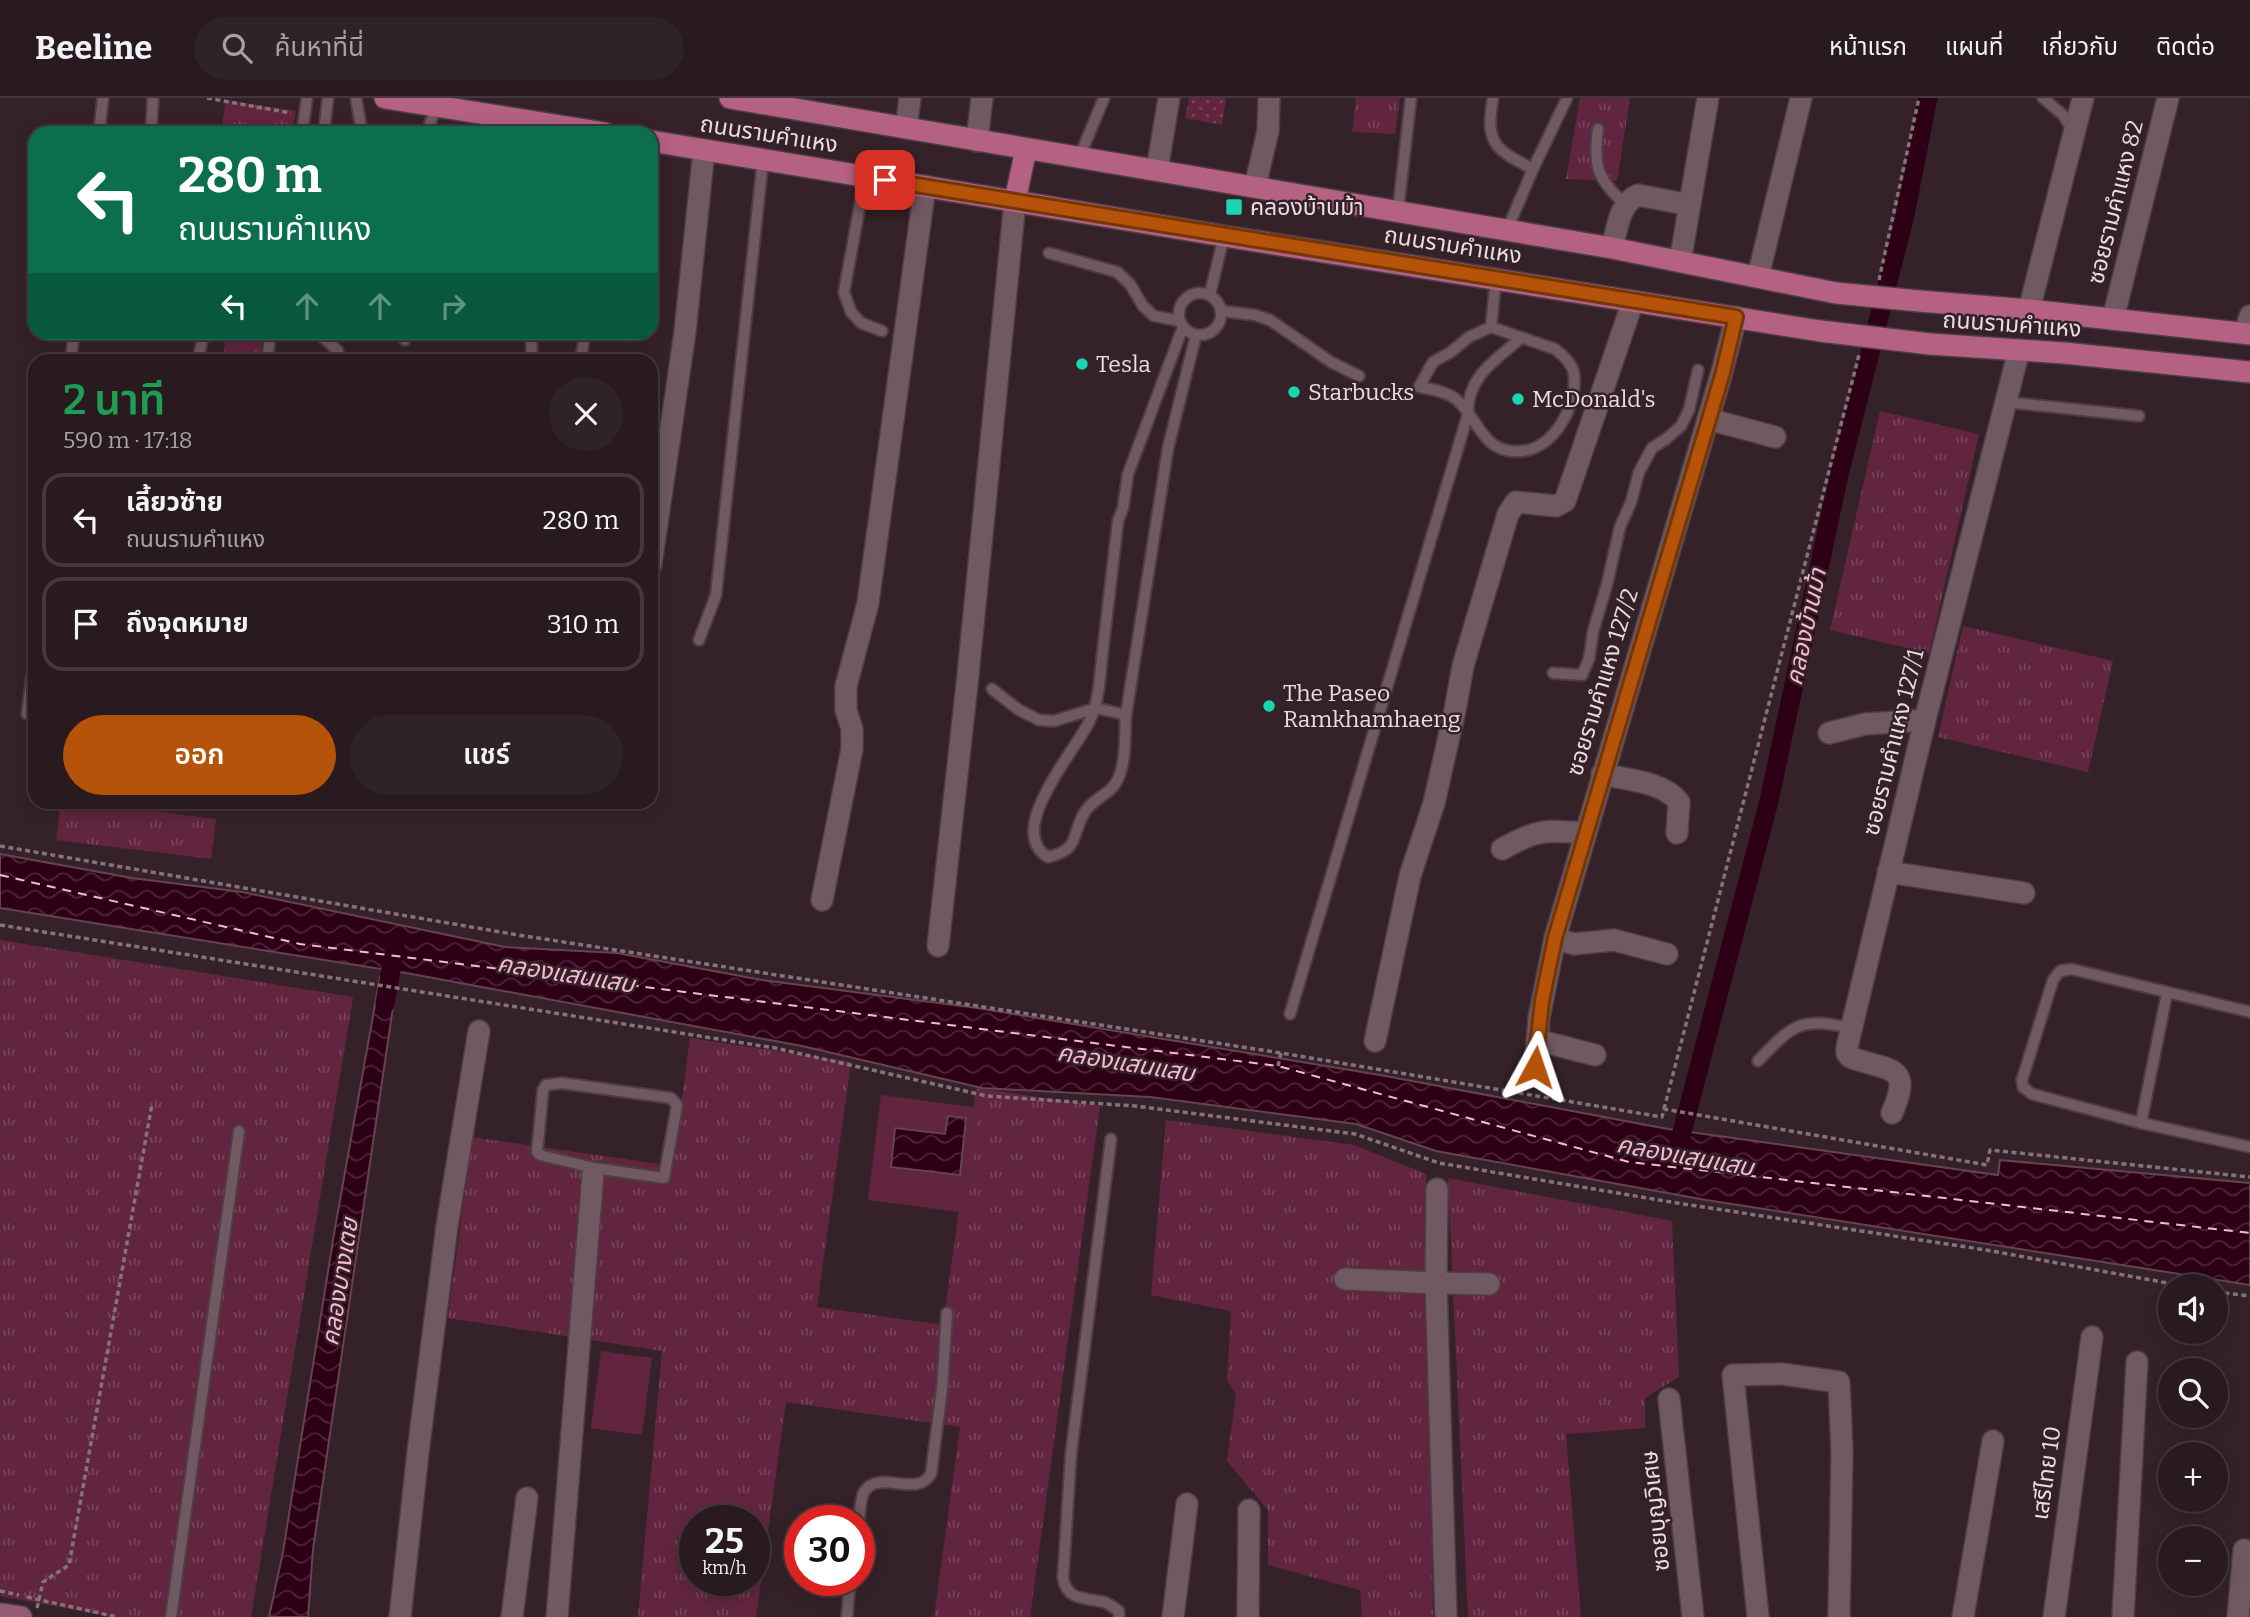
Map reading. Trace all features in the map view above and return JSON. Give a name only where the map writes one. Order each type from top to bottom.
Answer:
[{"type":"main road","points":[[385,98],[436,106],[516,126]]},
{"type":"main road","name":"ถนนรามคำแหง","points":[[732,98],[1612,248],[1836,293],[2113,319],[2248,328]]},
{"type":"main road","name":"ถนนรามคำแหง","points":[[658,142],[1819,331],[1930,344],[2250,372]]},
{"type":"main road","points":[[1015,201],[1026,149]]},
{"type":"main road","points":[[0,1614],[21,1617]]},
{"type":"street","points":[[906,128],[910,98]]},
{"type":"street","points":[[976,141],[982,98]]},
{"type":"street","points":[[1157,170],[1169,98]]},
{"type":"street","points":[[1255,186],[1268,131],[1269,98]]},
{"type":"street","points":[[1680,262],[1708,98]]},
{"type":"street","points":[[1758,277],[1801,98]]},
{"type":"street","points":[[2029,310],[2083,98]]},
{"type":"street","name":"ซอยรามคำแหง 82","points":[[2113,319],[2168,98]]},
{"type":"street","points":[[658,516],[685,332],[704,150]]},
{"type":"street","points":[[822,900],[852,750],[852,729],[846,710],[846,686],[868,603],[925,186]]},
{"type":"street","points":[[1612,248],[1625,204],[1638,195],[1690,205]]},
{"type":"street","points":[[939,946],[1015,201]]},
{"type":"street","points":[[1375,1041],[1407,887],[1434,803],[1463,666],[1507,514],[1516,502],[1556,506],[1565,501],[1633,301]]},
{"type":"street","name":"ซอยรามคำแหง 127/2","points":[[1535,1067],[1544,984],[1555,938],[1736,317]]},
{"type":"street","name":"ซอยรามคำแหง 127/1","points":[[1892,1113],[1902,1086],[1899,1076],[1890,1068],[1850,1057],[1847,1047],[1850,1028],[2019,350]]},
{"type":"street","points":[[1708,419],[1775,437]]},
{"type":"street","points":[[1829,733],[1865,724],[1925,720]]},
{"type":"street","points":[[1602,774],[1660,788],[1674,796],[1679,802],[1677,833]]},
{"type":"street","points":[[1502,849],[1531,833],[1550,830],[1584,833]]},
{"type":"street","points":[[1888,872],[2024,893]]},
{"type":"street","points":[[1555,938],[1574,944],[1614,940],[1667,954]]},
{"type":"street","points":[[400,1617],[447,1226],[479,1031]]},
{"type":"street","points":[[1537,1040],[1595,1055]]},
{"type":"street","points":[[557,1617],[594,1171]]},
{"type":"street","points":[[1437,1189],[1436,1283],[1446,1617]]},
{"type":"street","points":[[1345,1279],[1489,1284]]},
{"type":"street","name":"เสรีไทย 10","points":[[2054,1617],[2091,1337]]},
{"type":"street","points":[[2123,1617],[2137,1362]]},
{"type":"street","points":[[1758,1617],[1733,1375],[1782,1374],[1839,1382],[1842,1452],[1839,1617]]},
{"type":"street","name":"ซอยบุญวิเศษ","points":[[1669,1399],[1693,1617]]},
{"type":"street","points":[[1963,1617],[1993,1441]]},
{"type":"street","points":[[512,1617],[527,1498]]},
{"type":"street","points":[[1173,1617],[1187,1504]]},
{"type":"street","points":[[1248,1617],[1249,1510]]},
{"type":"street","points":[[2238,1617],[2244,1550]]},
{"type":"lane","points":[[100,126],[103,98]]},
{"type":"lane","points":[[151,126],[153,98]]},
{"type":"lane","points":[[303,126],[307,98]]},
{"type":"lane","points":[[325,126],[327,98]]},
{"type":"lane","points":[[356,98],[361,126]]},
{"type":"lane","points":[[1079,158],[1104,98]]},
{"type":"lane","points":[[1398,211],[1411,98]]},
{"type":"lane","points":[[1493,98],[1488,123],[1497,148],[1533,169]]},
{"type":"lane","points":[[1507,230],[1567,98]]},
{"type":"lane","points":[[2043,98],[2063,115],[2074,132]]},
{"type":"lane","points":[[429,126],[436,106]]},
{"type":"lane","points":[[1598,129],[1596,165],[1601,179],[1625,204]]},
{"type":"lane","points":[[699,640],[718,585],[763,160]]},
{"type":"lane","points":[[865,177],[844,292],[851,312],[862,323],[882,331]]},
{"type":"lane","points":[[1210,295],[1224,236]]},
{"type":"lane","points":[[1049,253],[1117,272],[1130,284],[1143,306],[1154,316],[1181,324],[1196,335],[1215,330],[1222,311],[1210,295],[1196,293],[1184,300],[1180,306],[1181,324],[1128,474],[1123,508],[1118,521],[1096,708],[1075,746],[1052,779],[1036,821],[1033,836],[1037,848],[1048,857],[1069,850],[1083,815],[1090,805],[1113,787],[1122,764],[1126,715],[1168,448],[1196,335]]},
{"type":"lane","points":[[1491,327],[1496,278]]},
{"type":"lane","points":[[1222,311],[1255,315],[1270,320],[1331,362],[1359,376]]},
{"type":"lane","points":[[1491,327],[1555,349],[1563,355],[1574,372],[1568,412],[1549,439],[1527,451],[1502,449],[1489,442],[1457,400],[1419,387],[1433,362],[1469,337],[1491,327]]},
{"type":"lane","points":[[1290,1014],[1468,414],[1467,398],[1485,369],[1521,338]]},
{"type":"lane","points":[[326,340],[338,351],[338,354]]},
{"type":"lane","points":[[1553,673],[1582,675],[1620,527],[1631,502],[1639,472],[1652,448],[1681,426],[1689,410],[1698,370]]},
{"type":"lane","points":[[2005,402],[2139,416]]},
{"type":"lane","points":[[992,689],[1018,710],[1040,720],[1054,721],[1096,708],[1126,715]]},
{"type":"lane","points":[[27,714],[28,706]]},
{"type":"lane","points":[[2250,1012],[2071,969],[2060,971],[2053,980],[2022,1080],[2023,1087],[2032,1094],[2141,1123],[2250,1147]]},
{"type":"lane","points":[[2141,1123],[2167,993]]},
{"type":"lane","points":[[1758,1061],[1786,1032],[1800,1025],[1814,1023],[1850,1028]]},
{"type":"lane","points":[[561,1083],[671,1098],[676,1101],[664,1178],[594,1171],[544,1157],[537,1152],[543,1090],[546,1085],[561,1083]]},
{"type":"lane","points":[[171,1617],[239,1131]]},
{"type":"lane","points":[[1111,1139],[1071,1454],[1063,1578],[1065,1588],[1072,1595],[1108,1603],[1119,1611],[1119,1617]]},
{"type":"lane","points":[[862,1505],[864,1492],[872,1484],[887,1482],[916,1485],[926,1482],[931,1474],[942,1389],[947,1313]]},
{"type":"lane","points":[[846,1617],[848,1596]]},
{"type":"path","points":[[207,98],[304,115]]},
{"type":"path","points":[[1877,290],[1919,98]]},
{"type":"path","points":[[0,846],[500,932],[1281,1053],[1662,1118],[1862,344]]},
{"type":"path","points":[[0,925],[775,1048],[986,1097],[1135,1106],[1355,1134],[1439,1163],[1986,1250],[2158,1281]]},
{"type":"path","points":[[1278,1066],[1281,1053]]},
{"type":"path","points":[[35,1617],[43,1582],[69,1564],[152,1104]]},
{"type":"path","points":[[1664,1108],[1700,1117],[1987,1165],[1990,1150],[2250,1177]]},
{"type":"path","points":[[2228,1293],[2250,1296]]},
{"type":"path","points":[[0,1591],[117,1617]]},
{"type":"green space","points":[[1189,98],[1226,98],[1222,125],[1185,118]]},
{"type":"green space","points":[[1356,98],[1400,98],[1395,134],[1352,132]]},
{"type":"green space","points":[[1580,98],[1630,98],[1617,181],[1566,179]]},
{"type":"green space","points":[[226,100],[296,111],[293,126],[222,126]]},
{"type":"green space","points":[[225,340],[262,340],[260,354],[223,354]]},
{"type":"green space","points":[[1880,411],[1979,434],[1929,653],[1830,630]]},
{"type":"green space","points":[[1963,626],[2113,661],[2088,772],[1938,737]]},
{"type":"green space","points":[[60,809],[136,809],[216,819],[211,859],[56,840]]},
{"type":"green space","points":[[0,940],[353,997],[251,1617],[113,1617],[0,1596]]},
{"type":"green space","points":[[690,1038],[851,1062],[817,1307],[943,1325],[976,1088],[1100,1106],[1030,1617],[934,1617],[960,1427],[786,1402],[770,1517],[770,1505],[679,1505],[679,1596],[759,1596],[756,1617],[638,1617],[662,1351],[448,1318],[472,1137],[673,1166]]},
{"type":"green space","points":[[881,1095],[980,1108],[967,1213],[868,1200]]},
{"type":"green space","points":[[1166,1120],[1354,1145],[1426,1174],[1433,1617],[1362,1617],[1360,1590],[1268,1565],[1268,1510],[1227,1461],[1236,1395],[1227,1380],[1231,1311],[1151,1295]]},
{"type":"green space","points":[[1448,1178],[1672,1221],[1679,1377],[1645,1398],[1645,1428],[1566,1434],[1581,1617],[1468,1617]]},
{"type":"green space","points":[[601,1351],[652,1358],[642,1435],[591,1428]]},
{"type":"water","name":"คลองแสนแสบ","points":[[0,854],[132,878],[242,892],[505,947],[617,953],[762,980],[977,1008],[1380,1075],[1668,1129],[1998,1175],[2000,1160],[2250,1183],[2250,1285],[2228,1282],[2228,1274],[2180,1274],[1706,1200],[1436,1151],[1356,1124],[1150,1097],[982,1088],[802,1046],[406,973],[0,908]]},
{"type":"water","points":[[380,977],[397,980],[313,1549],[308,1617],[269,1617],[283,1552],[335,1228]]},
{"type":"water","points":[[948,1116],[966,1118],[960,1175],[891,1167],[895,1128],[945,1134]]},
{"type":"waterway","name":"คลองบ้านม้า","points":[[1676,1155],[1769,801],[1839,475],[1905,215],[1928,98]]},
{"type":"waterway","name":"คลองบางเตย","points":[[385,1004],[395,947]]},
{"type":"ferry route","points":[[0,875],[300,944],[1278,1066],[1629,1162],[2250,1233]]},
{"type":"place","name":"คลองบ้านม้า","points":[[1234,207]]},
{"type":"place","name":"Tesla","points":[[1082,364]]},
{"type":"place","name":"Starbucks","points":[[1294,392]]},
{"type":"place","name":"McDonald's","points":[[1518,399]]},
{"type":"place","name":"The Paseo Ramkhamhaeng","points":[[1269,706]]},
{"type":"route","points":[[885,180],[1736,317],[1723,372],[1555,938],[1544,984],[1535,1067]]}]
